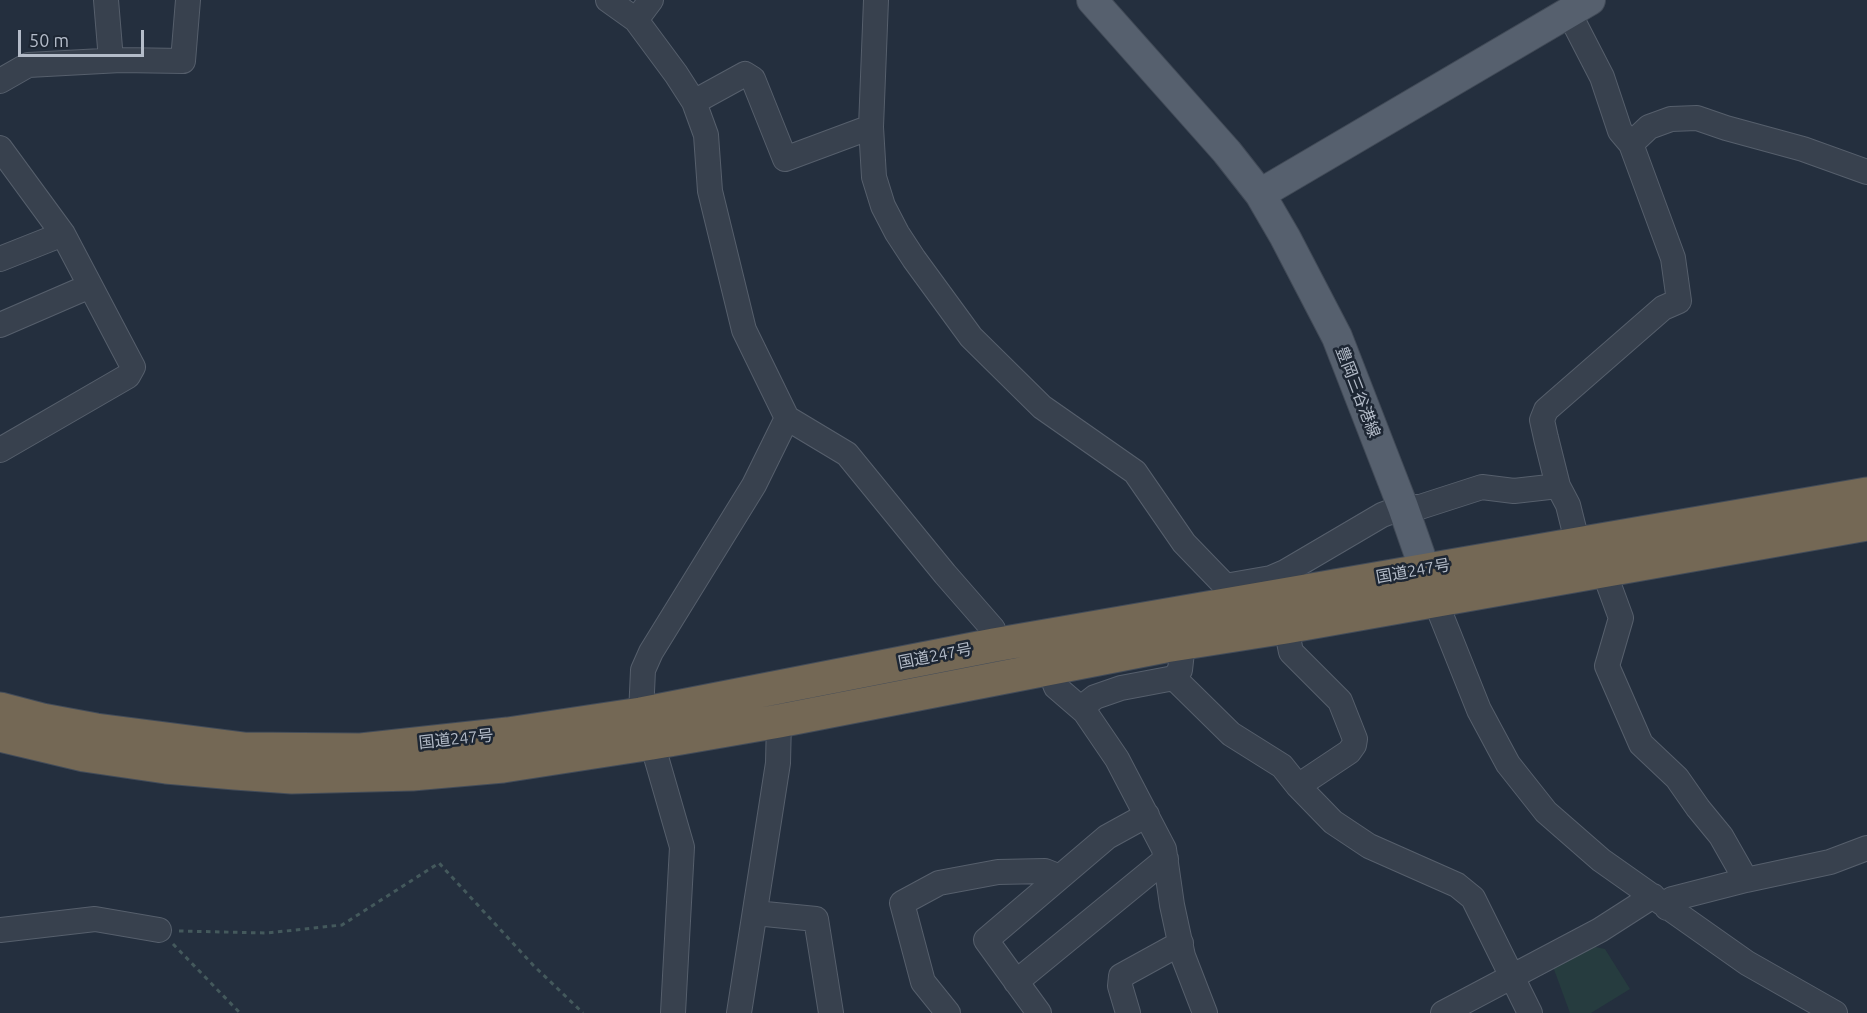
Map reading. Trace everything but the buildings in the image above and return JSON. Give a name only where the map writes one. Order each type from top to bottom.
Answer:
[{"type":"highway","name":"国道247号","points":[[0,735],[84,755],[154,765],[292,777],[412,774],[503,766],[646,728],[994,645],[1233,594],[1425,569],[1578,545],[1867,494]]},
{"type":"highway","name":"国道247号","points":[[0,709],[42,720],[158,739],[244,749],[303,750],[361,750],[508,734],[779,720],[1184,643],[1867,524]]},
{"type":"main road","name":"豊岡三谷港線","points":[[1092,0],[1227,152],[1260,194],[1337,337],[1403,507],[1436,600]]},
{"type":"main road","points":[[1260,194],[1580,6]]},
{"type":"street","points":[[106,0],[111,60]]},
{"type":"street","points":[[0,81],[28,66],[111,60],[183,61],[189,0]]},
{"type":"street","points":[[608,0],[636,20],[694,102],[706,135],[710,191],[744,330],[787,418],[847,454],[993,629],[994,645]]},
{"type":"street","points":[[636,20],[651,0]]},
{"type":"street","points":[[876,0],[871,127],[874,177],[883,206],[914,259],[971,338],[1042,407],[1135,472],[1184,543],[1233,594],[1285,572],[1382,515],[1403,507],[1420,507],[1482,487],[1514,491],[1558,486]]},
{"type":"street","points":[[1578,545],[1568,505],[1558,486],[1542,420],[1546,410],[1663,308],[1679,301],[1673,258],[1631,144],[1620,131],[1580,6]]},
{"type":"street","points":[[694,102],[745,74],[753,80],[785,159],[871,127]]},
{"type":"street","points":[[1631,144],[1649,127],[1671,119],[1697,118],[1726,129],[1803,149],[1867,172]]},
{"type":"street","points":[[0,148],[63,234],[133,367],[128,376],[0,450]]},
{"type":"street","points":[[0,260],[63,234]]},
{"type":"street","points":[[0,325],[90,286]]},
{"type":"street","points":[[673,1013],[682,847],[646,728],[643,670],[651,652],[754,485],[787,418]]},
{"type":"street","points":[[1604,569],[1621,618],[1606,666],[1641,744],[1677,778],[1721,836],[1746,880]]},
{"type":"street","points":[[1436,600],[1479,710],[1508,764],[1546,812],[1601,860],[1747,963],[1835,1013]]},
{"type":"street","points":[[1286,627],[1291,652],[1340,701],[1355,739],[1349,752],[1298,786]]},
{"type":"street","points":[[1081,708],[1095,697],[1121,688],[1174,678],[1180,670],[1184,643]]},
{"type":"street","points":[[1049,669],[1056,687],[1081,708],[1117,759],[1164,849],[1172,905],[1184,956],[1205,1013]]},
{"type":"street","points":[[1174,678],[1231,734],[1282,766],[1333,822],[1369,846],[1457,885],[1473,898],[1530,1013]]},
{"type":"street","points":[[739,1013],[777,762],[779,720]]},
{"type":"street","points":[[1031,1010],[1016,982],[986,940],[1107,837],[1147,815]]},
{"type":"street","points":[[1443,1013],[1600,930],[1660,902],[1830,862],[1867,848]]},
{"type":"street","points":[[1016,982],[1166,859]]},
{"type":"street","points":[[948,1013],[923,982],[902,903],[939,883],[998,872],[1045,871],[1060,877]]},
{"type":"street","points":[[755,913],[816,919],[831,1013]]},
{"type":"street","points":[[0,930],[95,919],[159,930]]},
{"type":"street","points":[[1128,1013],[1120,986],[1121,976],[1181,943]]},
{"type":"path","points":[[159,930],[267,933],[342,925],[439,863],[533,965],[583,1013]]},
{"type":"path","points":[[159,930],[240,1013]]},
{"type":"green space","points":[[1585,945],[1605,949],[1630,989],[1591,1013],[1570,1013],[1552,964]]}]
